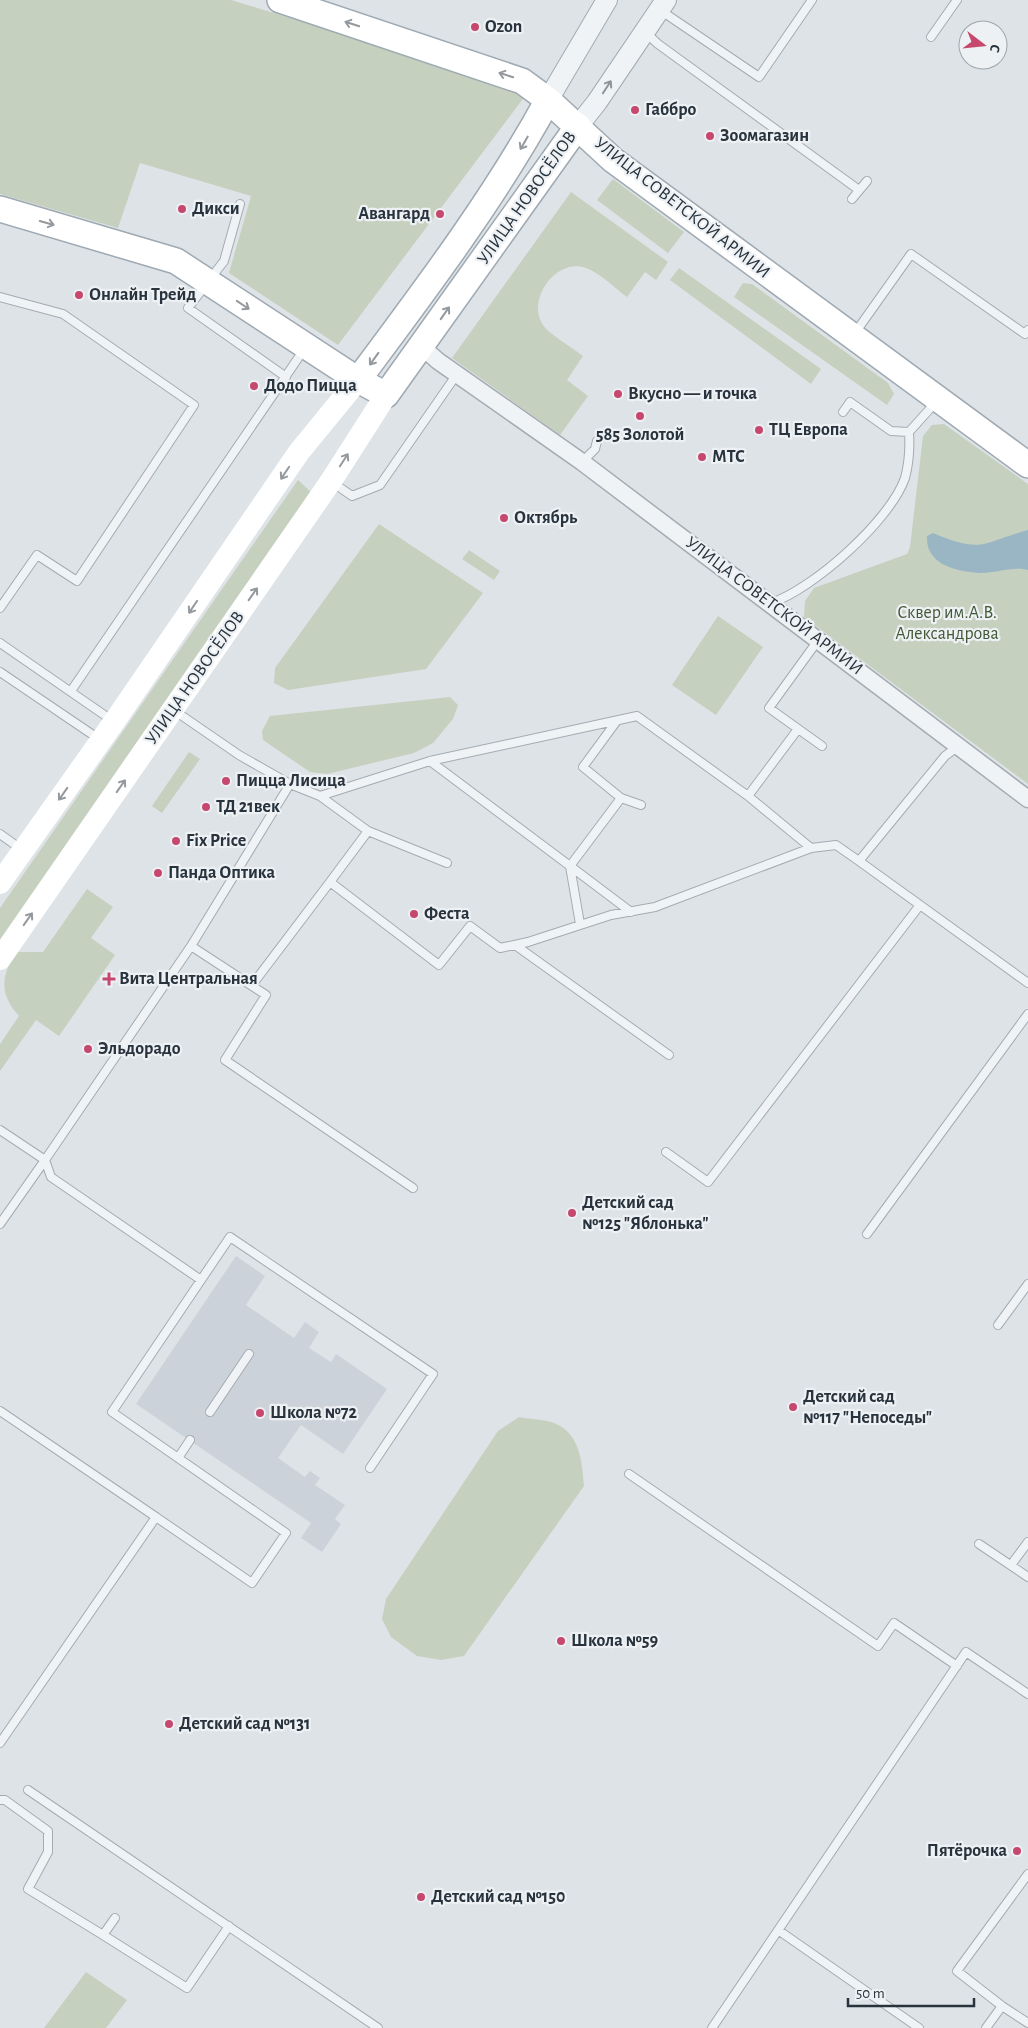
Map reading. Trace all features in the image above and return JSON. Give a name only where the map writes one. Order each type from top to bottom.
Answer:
[{"type":"main road","name":"УЛИЦА СОВЕТСКОЙ АРМИИ","points":[[292,2],[522,81],[578,126],[613,160],[1028,465]]},
{"type":"main road","name":"УЛИЦА НОВОСЁЛОВ","points":[[0,883],[114,722],[299,452],[358,380],[474,219],[524,144],[548,100]]},
{"type":"main road","name":"УЛИЦА НОВОСЁЛОВ","points":[[0,959],[331,481],[386,395],[578,126]]},
{"type":"main road","points":[[0,209],[176,261],[358,380],[386,395]]},
{"type":"street","name":"УЛИЦА НОВОСЁЛОВ","points":[[548,100],[607,0]]},
{"type":"street","name":"УЛИЦА НОВОСЁЛОВ","points":[[578,126],[597,102],[644,30],[663,5]]},
{"type":"street","name":"УЛИЦА СОВЕТСКОЙ АРМИИ","points":[[421,346],[457,374],[582,462],[771,603],[1028,799]]},
{"type":"lane","points":[[663,5],[759,77],[812,0]]},
{"type":"lane","points":[[931,37],[956,0]]},
{"type":"lane","points":[[644,30],[658,44],[859,190]]},
{"type":"lane","points":[[852,199],[867,180]]},
{"type":"lane","points":[[240,204],[224,261],[188,308],[286,377]]},
{"type":"lane","points":[[853,336],[911,254],[1025,334],[1028,330]]},
{"type":"lane","points":[[0,297],[63,314],[194,405],[77,580],[38,555],[0,608]]},
{"type":"lane","points":[[71,691],[306,346]]},
{"type":"lane","points":[[331,481],[352,496],[380,485],[457,374]]},
{"type":"lane","points":[[771,603],[786,598],[840,559],[882,516],[904,479],[910,451],[910,432],[939,399]]},
{"type":"lane","points":[[843,412],[850,402],[892,431],[910,432]]},
{"type":"lane","points":[[582,462],[595,449],[597,441]]},
{"type":"lane","points":[[819,639],[769,708],[822,746]]},
{"type":"lane","points":[[0,643],[114,722]]},
{"type":"lane","points":[[0,672],[101,740]]},
{"type":"lane","points":[[173,710],[239,755],[290,784],[320,796],[368,831],[447,863]]},
{"type":"lane","points":[[320,796],[430,761],[637,716],[748,796],[811,848]]},
{"type":"lane","points":[[616,722],[583,767],[621,798],[641,805]]},
{"type":"lane","points":[[748,796],[798,729]]},
{"type":"lane","points":[[859,861],[945,756],[958,746]]},
{"type":"lane","points":[[430,761],[631,912]]},
{"type":"lane","points":[[0,1224],[191,946],[290,784]]},
{"type":"lane","points":[[580,924],[570,866],[621,798]]},
{"type":"lane","points":[[252,986],[368,831]]},
{"type":"lane","points":[[0,834],[23,850]]},
{"type":"lane","points":[[330,882],[438,965],[470,926],[500,948],[515,945],[580,924],[655,907],[811,848],[836,845],[1028,983]]},
{"type":"lane","points":[[666,1152],[708,1182],[920,905]]},
{"type":"lane","points":[[515,945],[669,1055]]},
{"type":"lane","points":[[191,946],[266,995],[225,1060],[412,1188]]},
{"type":"lane","points":[[868,1234],[1028,1014]]},
{"type":"lane","points":[[0,1130],[45,1160],[51,1177],[201,1280]]},
{"type":"lane","points":[[0,1411],[252,1583],[286,1533],[112,1412],[230,1237],[433,1374],[370,1468]]},
{"type":"lane","points":[[998,1325],[1028,1284]]},
{"type":"lane","points":[[210,1412],[249,1354]]},
{"type":"lane","points":[[178,1458],[190,1440]]},
{"type":"lane","points":[[629,1474],[878,1646],[894,1623],[957,1666]]},
{"type":"lane","points":[[0,1743],[156,1517]]},
{"type":"lane","points":[[1011,1565],[1028,1542]]},
{"type":"lane","points":[[979,1544],[1028,1577]]},
{"type":"lane","points":[[712,2028],[966,1652],[1028,1694]]},
{"type":"lane","points":[[28,1790],[378,2028]]},
{"type":"lane","points":[[0,1800],[6,1800],[48,1831],[48,1852],[28,1889],[187,1988],[229,1926]]},
{"type":"lane","points":[[1028,1874],[957,1971],[1002,2006],[1028,2023]]},
{"type":"lane","points":[[103,1935],[115,1918]]},
{"type":"lane","points":[[778,1930],[919,2028]]},
{"type":"lane","points":[[986,2028],[1002,2006]]},
{"type":"shaded area","name":"Школа №72","points":[[236,1256],[265,1276],[246,1305],[294,1338],[305,1322],[319,1332],[309,1348],[331,1362],[336,1354],[387,1389],[343,1454],[301,1425],[278,1458],[305,1477],[310,1471],[320,1478],[315,1485],[345,1505],[335,1519],[341,1524],[322,1552],[301,1538],[311,1523],[136,1404]]},
{"type":"green space","points":[[0,0],[231,0],[517,87],[525,96],[338,345],[229,273],[251,196],[140,163],[118,228],[0,194]]},
{"type":"green space","points":[[613,179],[684,232],[668,253],[597,200]]},
{"type":"green space","points":[[571,192],[668,262],[656,280],[645,272],[627,297],[591,270],[575,266],[564,269],[547,283],[541,293],[538,304],[539,315],[546,329],[583,356],[567,380],[588,396],[560,435],[452,358]]},
{"type":"green space","points":[[679,268],[821,369],[811,384],[670,280]]},
{"type":"green space","points":[[743,283],[752,284],[888,383],[894,394],[887,405],[734,297]]},
{"type":"green space","name":"Сквер им.А.В. Александрова","points":[[944,424],[1028,484],[1028,784],[804,617],[805,601],[814,588],[907,554],[910,547],[923,436],[932,425]]},
{"type":"green space","points":[[298,480],[311,492],[0,943],[0,908]]},
{"type":"green space","points":[[379,524],[483,593],[426,669],[288,690],[274,683],[275,668]]},
{"type":"green space","points":[[469,550],[500,571],[494,580],[462,559]]},
{"type":"green space","points":[[718,616],[763,647],[716,715],[672,685]]},
{"type":"green space","points":[[450,697],[458,705],[453,719],[433,743],[414,753],[327,774],[310,772],[263,740],[262,731],[270,716]]},
{"type":"green space","points":[[189,752],[200,759],[162,813],[152,806]]},
{"type":"green space","points":[[87,889],[113,907],[91,938],[115,955],[59,1036],[36,1020],[0,1071],[0,1044],[19,1016],[8,1001],[5,993],[5,978],[11,961],[16,952],[43,952]]},
{"type":"green space","points":[[519,1417],[551,1422],[561,1426],[568,1432],[578,1448],[584,1486],[464,1656],[441,1660],[417,1656],[391,1637],[382,1619],[386,1599],[498,1431]]},
{"type":"green space","points":[[86,1972],[127,2000],[106,2028],[44,2028]]},
{"type":"water","points":[[1028,530],[1028,570],[1017,569],[987,573],[963,571],[937,560],[931,554],[928,546],[927,536],[933,533],[972,545],[990,542]]},
{"type":"place","name":"Ozon","points":[[475,27]]},
{"type":"place","name":"Габбро","points":[[635,110]]},
{"type":"place","name":"Зоомагазин","points":[[710,136]]},
{"type":"place","name":"Дикси","points":[[182,209]]},
{"type":"place","name":"Авангард","points":[[440,214]]},
{"type":"place","name":"Онлайн Трейд","points":[[79,295]]},
{"type":"place","name":"Додо Пицца","points":[[254,386]]},
{"type":"place","name":"Вкусно — и точка","points":[[618,394]]},
{"type":"place","name":"585 Золотой","points":[[640,416]]},
{"type":"place","name":"ТЦ Европа","points":[[759,430]]},
{"type":"place","name":"МТС","points":[[702,457]]},
{"type":"place","name":"Октябрь","points":[[504,518]]},
{"type":"place","name":"Пицца Лисица","points":[[226,781]]},
{"type":"place","name":"ТД 21век","points":[[206,807]]},
{"type":"place","name":"Fix Price","points":[[176,841]]},
{"type":"place","name":"Панда Оптика","points":[[158,873]]},
{"type":"place","name":"Феста","points":[[414,914]]},
{"type":"place","name":"Вита Центральная","points":[[109,979]]},
{"type":"place","name":"Эльдорадо","points":[[88,1049]]},
{"type":"place","name":"Детский сад №125 \"Яблонька\"","points":[[572,1213]]},
{"type":"place","name":"Детский сад №117 \"Непоседы\"","points":[[793,1407]]},
{"type":"place","name":"Школа №72","points":[[260,1413]]},
{"type":"place","name":"Школа №59","points":[[561,1641]]},
{"type":"place","name":"Детский сад №131","points":[[169,1724]]},
{"type":"place","name":"Пятёрочка","points":[[1017,1851]]},
{"type":"place","name":"Детский сад №150","points":[[421,1897]]}]
